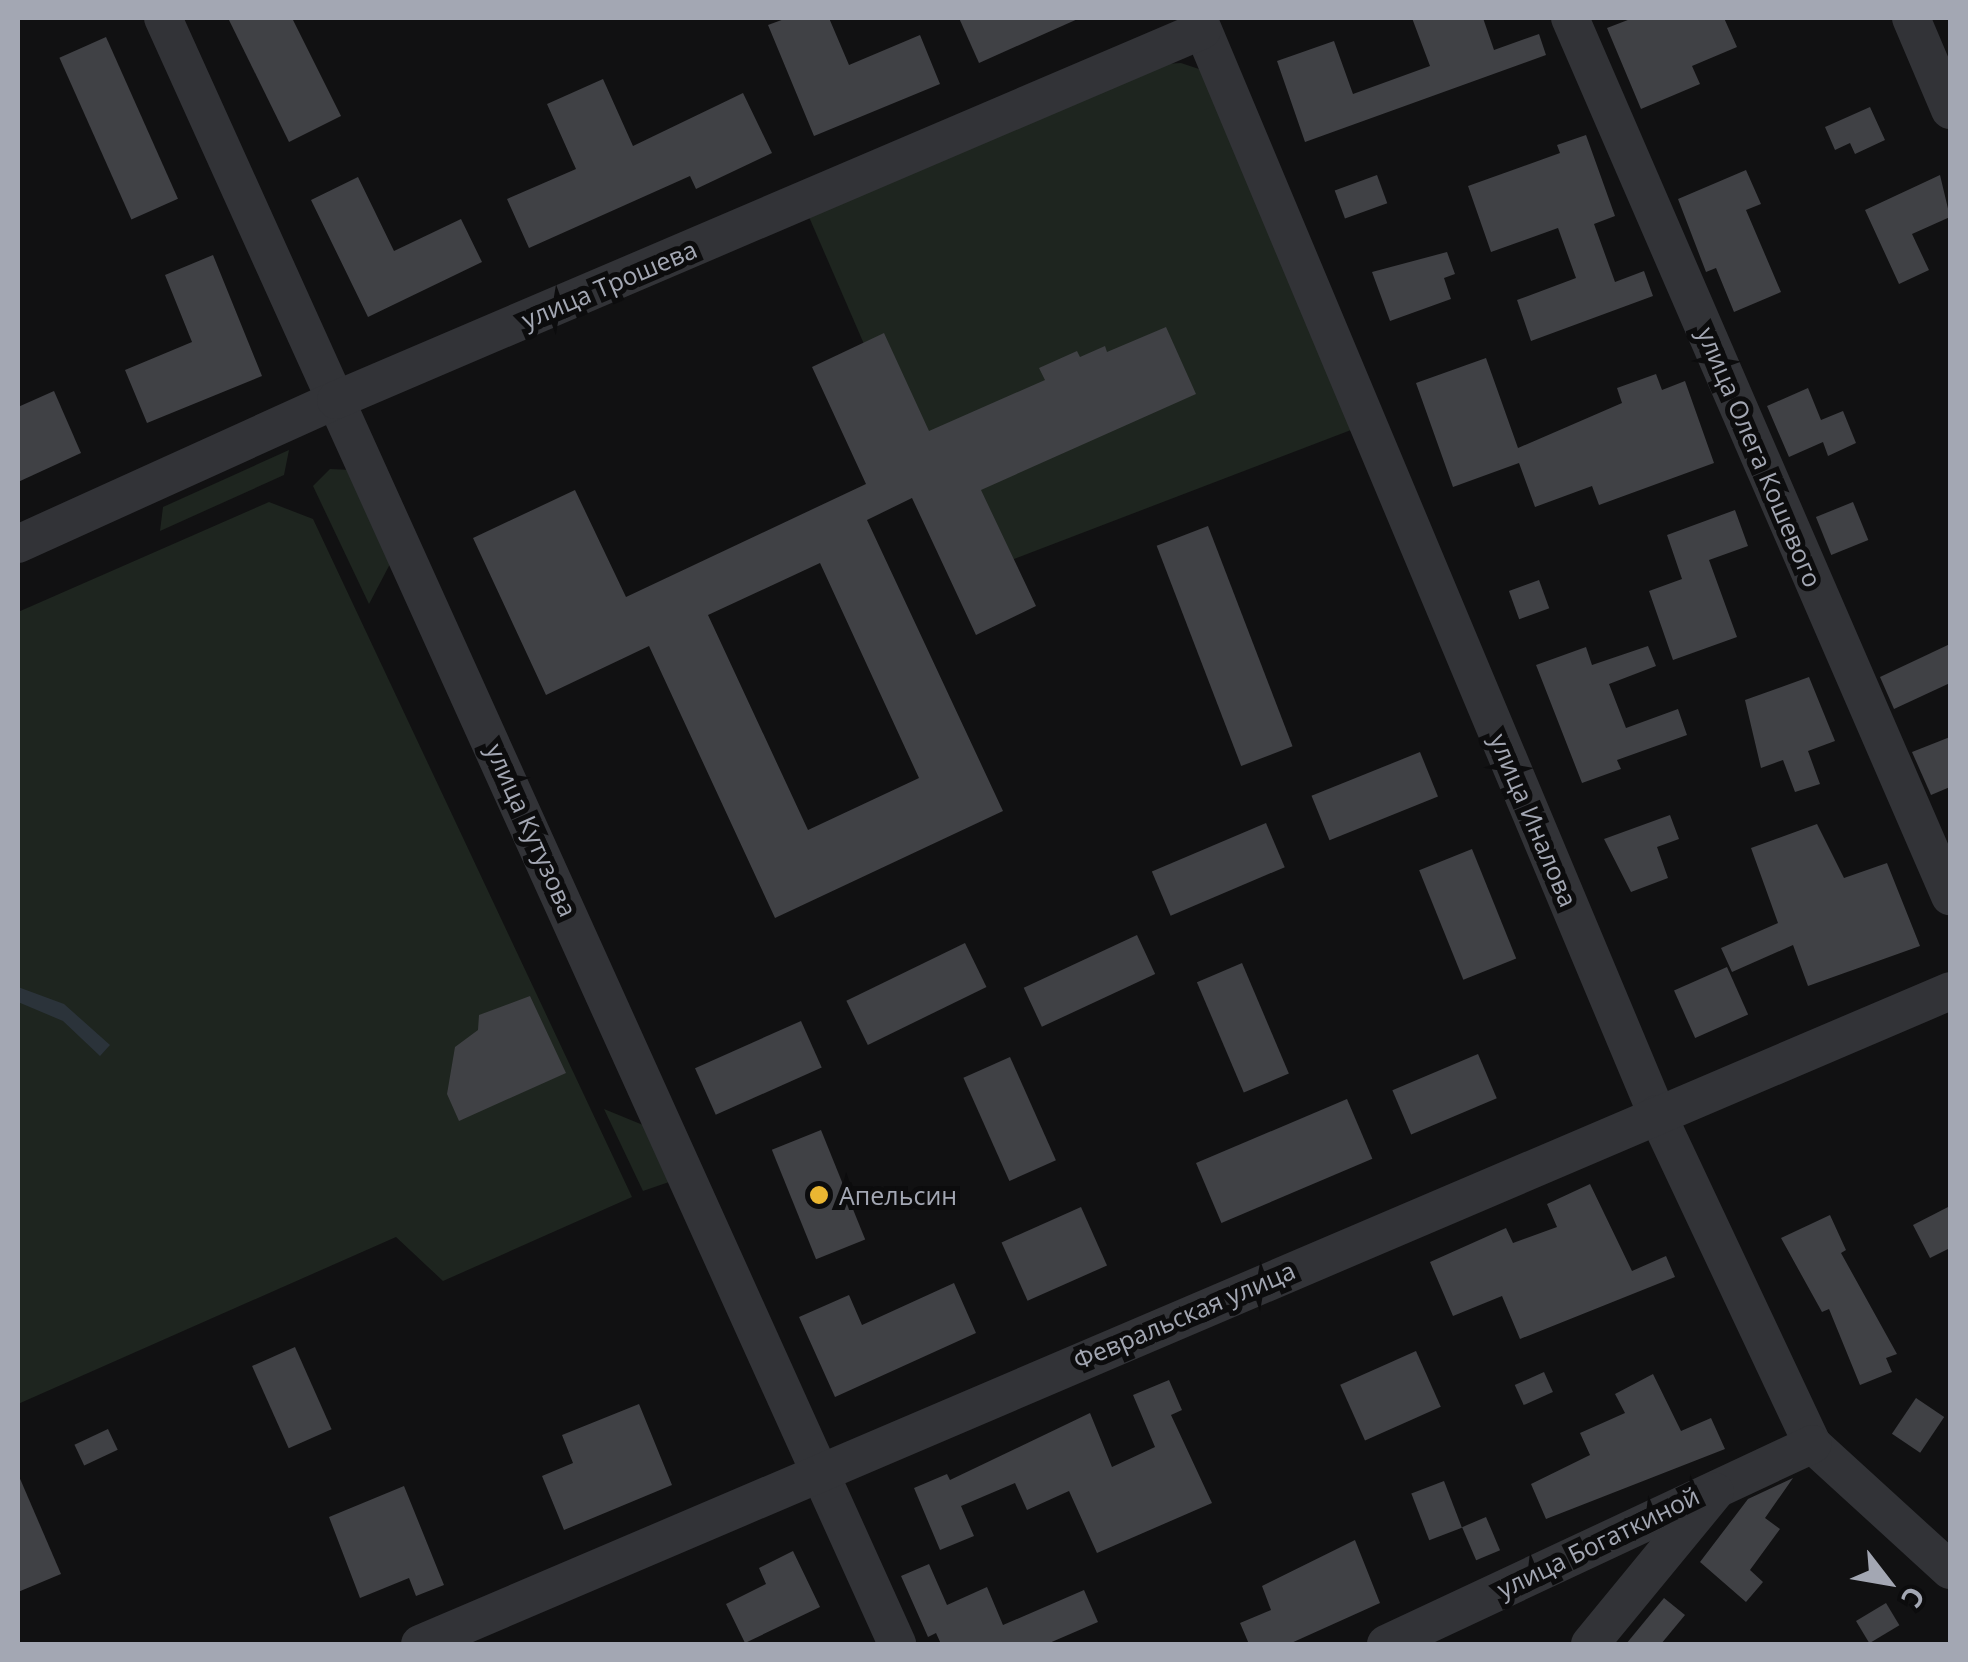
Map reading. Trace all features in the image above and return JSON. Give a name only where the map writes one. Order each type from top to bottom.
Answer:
[{"type":"street","name":"улица Кутузова","points":[[163,18],[896,1644]]},
{"type":"street","name":"улица Олега Кошевого","points":[[1570,18],[1950,896]]},
{"type":"street","points":[[1911,18],[1950,110]]},
{"type":"street","name":"улица Трошева","points":[[18,544],[336,400],[1200,24]]},
{"type":"street","name":"улица Иналова","points":[[1200,24],[1657,1114],[1812,1444],[1950,1570]]},
{"type":"street","name":"Февральская улица","points":[[420,1644],[1950,990]]},
{"type":"street","name":"улица Богаткиной","points":[[1386,1644],[1724,1482],[1812,1444]]},
{"type":"street","points":[[1590,1644],[1724,1482]]},
{"type":"shaded area","points":[[1181,63],[1202,70],[1351,430],[1014,559],[948,538],[809,217],[1164,64]]},
{"type":"shaded area","points":[[289,450],[284,475],[160,531],[163,507]]},
{"type":"shaded area","points":[[330,469],[352,470],[390,564],[369,604],[313,486]]},
{"type":"shaded area","points":[[269,502],[313,519],[632,1197],[443,1281],[396,1237],[18,1404],[18,612]]},
{"type":"shaded area","points":[[18,987],[64,1004],[110,1045],[100,1056],[63,1021],[18,1002]]},
{"type":"shaded area","points":[[604,1109],[643,1125],[669,1182],[643,1191]]},
{"type":"building","points":[[228,18],[292,18],[341,116],[289,142]]},
{"type":"building","points":[[787,18],[829,18],[849,65],[920,35],[940,84],[814,136],[768,25]]},
{"type":"building","points":[[959,18],[1080,18],[979,63]]},
{"type":"building","points":[[1412,18],[1483,18],[1494,50],[1539,34],[1546,55],[1305,142],[1277,61],[1334,41],[1353,94],[1430,66]]},
{"type":"building","points":[[1633,18],[1724,18],[1737,47],[1692,66],[1700,84],[1641,109],[1607,28]]},
{"type":"building","points":[[106,37],[178,199],[131,219],[59,58]]},
{"type":"building","points":[[603,79],[633,146],[743,93],[772,153],[696,189],[690,176],[529,248],[507,199],[576,169],[547,104]]},
{"type":"building","points":[[1870,107],[1885,140],[1855,154],[1850,143],[1835,150],[1825,127]]},
{"type":"building","points":[[1586,135],[1615,216],[1594,224],[1615,282],[1644,271],[1653,296],[1531,341],[1517,300],[1576,278],[1558,228],[1491,252],[1468,186],[1560,153],[1557,145]]},
{"type":"building","points":[[1746,170],[1761,204],[1746,210],[1781,292],[1734,312],[1716,268],[1706,272],[1678,199]]},
{"type":"building","points":[[1377,175],[1387,203],[1345,219],[1335,190]]},
{"type":"building","points":[[1940,175],[1950,217],[1912,234],[1929,270],[1899,284],[1865,210]]},
{"type":"building","points":[[358,177],[394,251],[461,219],[482,262],[368,317],[311,200]]},
{"type":"building","points":[[1447,252],[1455,274],[1444,278],[1451,299],[1390,321],[1372,272]]},
{"type":"building","points":[[213,255],[262,376],[147,423],[125,370],[192,342],[165,275]]},
{"type":"building","points":[[1166,327],[1196,394],[981,490],[1036,606],[976,635],[912,498],[867,520],[1003,811],[775,918],[649,646],[546,695],[473,538],[575,490],[626,597],[866,484],[812,367],[884,333],[929,431],[1045,380],[1039,368],[1077,351],[1080,357],[1105,346],[1107,352]],"holes":[[[820,563],[919,778],[808,830],[708,615]]]},
{"type":"building","points":[[1486,358],[1518,448],[1622,403],[1617,388],[1656,374],[1662,390],[1685,381],[1714,463],[1599,505],[1592,486],[1535,507],[1519,463],[1453,487],[1416,383]]},
{"type":"building","points":[[1808,388],[1821,420],[1843,411],[1856,443],[1828,456],[1823,442],[1789,457],[1767,406]]},
{"type":"building","points":[[54,391],[81,453],[18,482],[18,407]]},
{"type":"building","points":[[1853,502],[1868,540],[1831,555],[1816,517]]},
{"type":"building","points":[[1735,510],[1748,546],[1709,560],[1737,637],[1673,660],[1649,591],[1682,579],[1667,535]]},
{"type":"building","points":[[1208,526],[1293,746],[1241,766],[1157,546]]},
{"type":"building","points":[[1539,580],[1549,608],[1519,619],[1509,591]]},
{"type":"building","points":[[1950,644],[1950,683],[1894,709],[1880,677]]},
{"type":"building","points":[[1648,646],[1656,666],[1609,684],[1626,728],[1678,709],[1687,735],[1617,760],[1621,769],[1582,783],[1536,665],[1586,647],[1592,665]]},
{"type":"building","points":[[1809,677],[1835,741],[1808,751],[1820,784],[1795,792],[1783,760],[1761,768],[1745,700]]},
{"type":"building","points":[[1950,737],[1950,787],[1931,795],[1912,752]]},
{"type":"building","points":[[1420,752],[1438,797],[1330,840],[1312,796]]},
{"type":"building","points":[[1670,815],[1679,839],[1657,847],[1668,878],[1631,892],[1604,839]]},
{"type":"building","points":[[1266,823],[1285,867],[1171,916],[1152,871]]},
{"type":"building","points":[[1817,824],[1844,878],[1887,863],[1920,946],[1808,986],[1793,945],[1732,972],[1721,948],[1778,923],[1751,848]]},
{"type":"building","points":[[1472,849],[1516,958],[1463,980],[1419,870]]},
{"type":"building","points":[[1137,935],[1155,974],[1042,1027],[1024,988]]},
{"type":"building","points":[[965,943],[986,987],[868,1045],[846,1001]]},
{"type":"building","points":[[1242,963],[1289,1073],[1244,1093],[1197,982]]},
{"type":"building","points":[[1727,967],[1748,1015],[1695,1038],[1674,991]]},
{"type":"building","points":[[530,996],[566,1073],[459,1121],[447,1094],[455,1047],[478,1030],[479,1015]]},
{"type":"building","points":[[801,1021],[822,1068],[716,1115],[695,1068]]},
{"type":"building","points":[[1478,1054],[1497,1098],[1411,1135],[1392,1090]]},
{"type":"building","points":[[1010,1057],[1056,1160],[1009,1181],[963,1078]]},
{"type":"building","points":[[1347,1099],[1372,1159],[1221,1223],[1196,1163]]},
{"type":"building","points":[[821,1130],[865,1239],[816,1259],[772,1150]]},
{"type":"building","points":[[1590,1184],[1632,1271],[1666,1256],[1675,1277],[1520,1339],[1502,1296],[1453,1316],[1430,1262],[1506,1228],[1513,1243],[1557,1227],[1547,1204]]},
{"type":"building","points":[[1950,1206],[1950,1248],[1930,1258],[1913,1225]]},
{"type":"building","points":[[1081,1207],[1107,1265],[1028,1301],[1002,1242]]},
{"type":"building","points":[[1830,1215],[1846,1250],[1841,1253],[1897,1354],[1886,1358],[1892,1372],[1860,1385],[1829,1309],[1822,1312],[1781,1238]]},
{"type":"building","points":[[954,1283],[976,1333],[835,1397],[799,1317],[849,1295],[862,1325]]},
{"type":"building","points":[[295,1347],[332,1429],[289,1448],[252,1366]]},
{"type":"building","points":[[1416,1351],[1441,1407],[1365,1440],[1340,1385]]},
{"type":"building","points":[[1544,1372],[1553,1392],[1524,1405],[1515,1385]]},
{"type":"building","points":[[1653,1374],[1681,1431],[1711,1418],[1725,1449],[1546,1519],[1531,1484],[1590,1455],[1580,1433],[1625,1413],[1615,1394]]},
{"type":"building","points":[[1169,1380],[1182,1410],[1171,1415],[1212,1503],[1097,1553],[1069,1491],[1027,1510],[1015,1483],[961,1506],[974,1536],[940,1550],[914,1488],[947,1474],[950,1480],[1090,1413],[1112,1467],[1155,1447],[1133,1395]]},
{"type":"building","points":[[1916,1398],[1944,1417],[1920,1453],[1892,1434]]},
{"type":"building","points":[[639,1404],[672,1485],[564,1530],[542,1476],[573,1463],[562,1435]]},
{"type":"building","points":[[108,1429],[118,1450],[84,1465],[74,1445]]},
{"type":"building","points":[[18,1474],[61,1574],[18,1592]]},
{"type":"building","points":[[1793,1478],[1765,1518],[1780,1529],[1750,1570],[1763,1582],[1746,1602],[1700,1562],[1748,1499]]},
{"type":"building","points":[[1444,1481],[1462,1528],[1429,1540],[1411,1494]]},
{"type":"building","points":[[404,1486],[444,1585],[416,1596],[409,1578],[360,1598],[329,1517]]},
{"type":"building","points":[[1486,1517],[1500,1550],[1476,1560],[1462,1527]]},
{"type":"building","points":[[1355,1540],[1380,1603],[1289,1644],[1249,1644],[1240,1623],[1271,1610],[1262,1586]]},
{"type":"building","points":[[793,1551],[820,1607],[745,1643],[726,1604],[766,1584],[759,1568]]},
{"type":"building","points":[[929,1564],[947,1605],[987,1587],[1003,1625],[1084,1590],[1098,1622],[1047,1644],[941,1644],[936,1633],[928,1637],[901,1576]]},
{"type":"building","points":[[1664,1598],[1685,1615],[1661,1644],[1626,1644]]},
{"type":"building","points":[[1886,1603],[1899,1625],[1869,1643],[1856,1621]]},
{"type":"place","name":"Апельсин","points":[[819,1195]]}]
